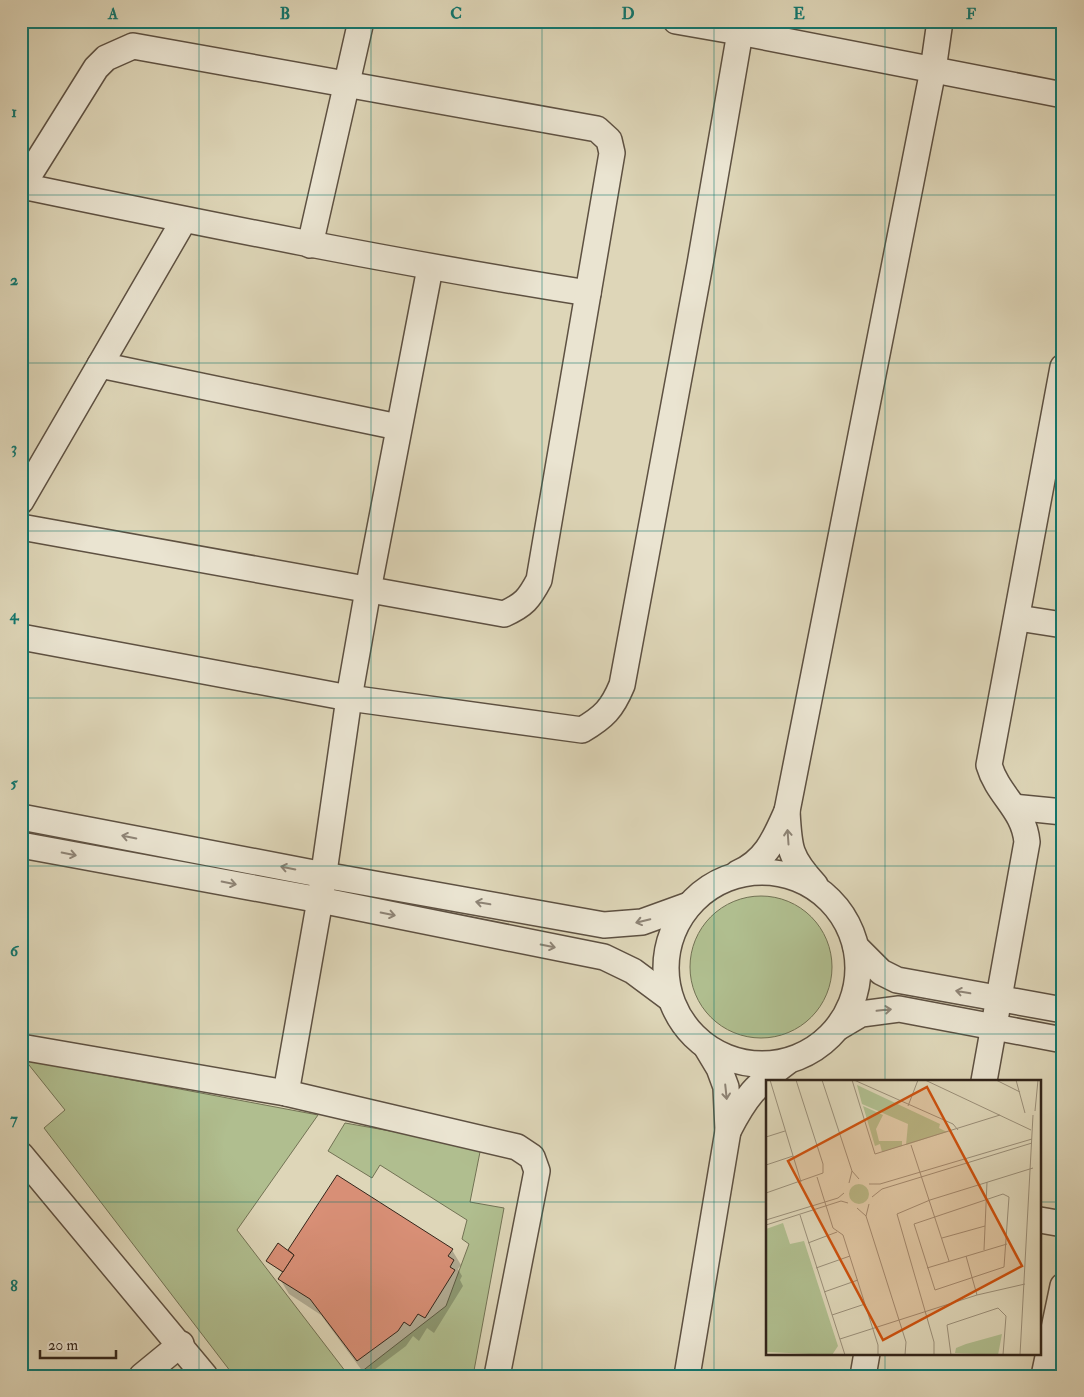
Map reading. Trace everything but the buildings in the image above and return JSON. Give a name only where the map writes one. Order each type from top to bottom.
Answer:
[{"type":"street","points":[[310,245],[348,85],[361,21]]},
{"type":"street","points":[[676,21],[741,26],[933,70],[1063,95]]},
{"type":"street","points":[[21,817],[324,875],[604,925],[642,922],[688,904],[708,888],[750,868],[772,845],[787,811],[933,70],[940,21]]},
{"type":"street","points":[[21,637],[349,698],[582,730],[598,721],[613,706],[622,685],[700,264],[741,26]]},
{"type":"street","points":[[21,526],[504,614],[520,607],[531,595],[538,580],[588,293],[612,153],[609,140],[597,129],[132,46],[106,58],[96,68],[22,187],[430,268],[588,293]]},
{"type":"street","points":[[21,501],[184,220]]},
{"type":"street","points":[[286,1093],[324,875],[349,698],[398,427],[430,268]]},
{"type":"street","points":[[100,364],[398,427]]},
{"type":"street","points":[[984,1080],[992,1027],[1027,842],[1026,829],[1014,807],[993,780],[989,764],[1018,618],[1056,447],[1063,367]]},
{"type":"street","points":[[1018,618],[1063,625]]},
{"type":"street","points":[[1014,807],[1063,812]]},
{"type":"street","points":[[787,811],[789,848],[794,860],[837,908],[849,926],[856,947],[859,968],[856,989],[850,1009],[839,1027]]},
{"type":"street","points":[[21,845],[320,900],[604,957],[633,971],[668,997]]},
{"type":"street","points":[[731,876],[754,872],[778,873],[801,880],[822,892]]},
{"type":"street","points":[[687,1376],[728,1131],[726,1087],[719,1068],[706,1048],[683,1026],[668,997],[664,972],[666,948],[675,925],[688,904]]},
{"type":"street","points":[[856,947],[881,972],[897,980],[1063,1010]]},
{"type":"street","points":[[728,1131],[744,1100],[762,1081],[788,1062],[816,1049],[839,1027],[861,1014],[899,1009],[1063,1040]]},
{"type":"street","points":[[21,1047],[286,1093],[517,1147],[532,1157],[537,1171],[497,1376]]},
{"type":"street","points":[[706,1048],[732,1061],[759,1066],[788,1062]]},
{"type":"street","points":[[21,1155],[181,1344],[205,1376]]},
{"type":"street","points":[[1042,1220],[1063,1224]]},
{"type":"street","points":[[1044,1376],[1063,1286]]},
{"type":"street","points":[[142,1376],[181,1344]]},
{"type":"street","points":[[863,1376],[867,1354]]},
{"type":"green space","points":[[761,896],[775,897],[788,901],[801,908],[811,917],[820,927],[827,940],[831,953],[831,981],[827,994],[820,1007],[811,1017],[801,1026],[788,1033],[775,1037],[761,1038],[747,1037],[734,1033],[721,1026],[711,1017],[702,1007],[695,994],[691,981],[690,967],[691,953],[695,940],[702,927],[711,917],[721,908],[734,901],[747,897]]},
{"type":"green space","points":[[25,1060],[318,1115],[237,1230],[349,1376],[234,1376],[44,1128],[65,1110]]},
{"type":"green space","points":[[345,1123],[481,1147],[470,1202],[504,1208],[473,1376],[363,1376],[361,1372],[446,1306],[469,1244],[462,1239],[467,1220],[380,1165],[372,1178],[328,1151]]}]
